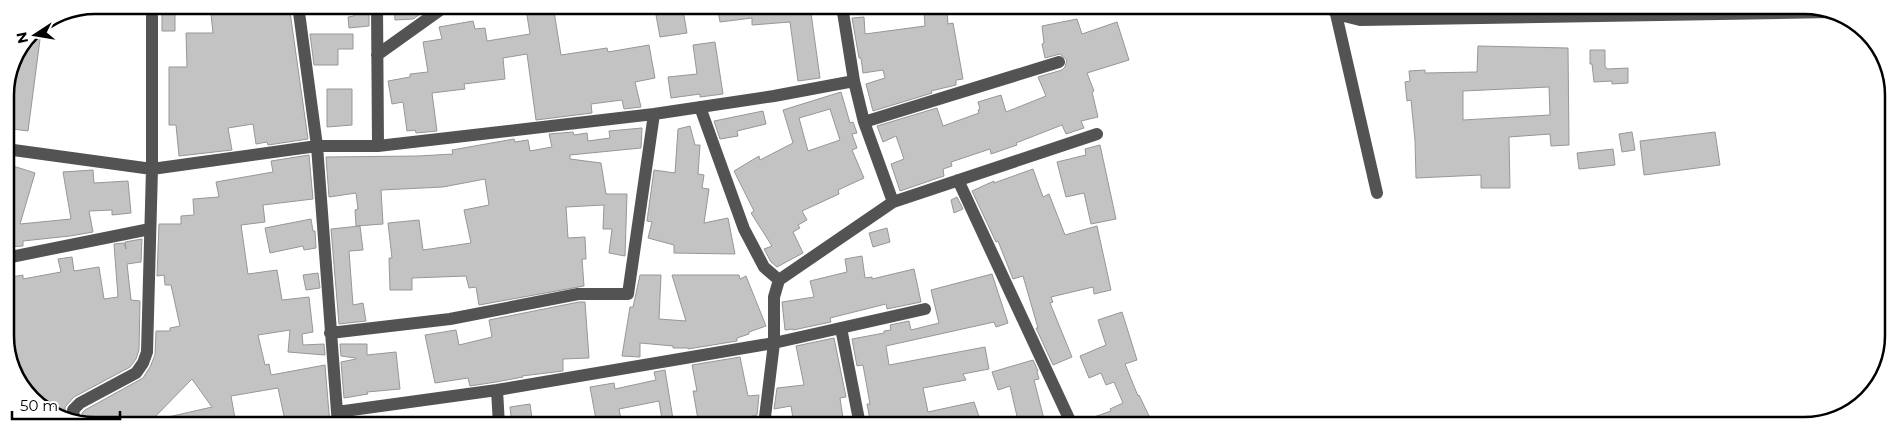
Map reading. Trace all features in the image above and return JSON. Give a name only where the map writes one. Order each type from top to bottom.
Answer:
[{"type":"street","points":[[73,414],[73,410],[80,403],[136,374],[143,364],[147,352],[152,169],[152,14]]},
{"type":"street","points":[[299,14],[316,146],[337,417]]},
{"type":"street","points":[[377,14],[378,146]]},
{"type":"street","points":[[376,54],[434,14]]},
{"type":"street","points":[[843,14],[854,82],[864,122],[892,202]]},
{"type":"street","points":[[1334,14],[1378,193]]},
{"type":"street","points":[[1344,14],[1360,20],[1714,14]]},
{"type":"street","points":[[864,122],[1060,62]]},
{"type":"street","points":[[14,151],[152,169],[316,146],[378,146],[654,114],[854,82]]},
{"type":"street","points":[[700,107],[744,229],[764,267],[779,280]]},
{"type":"street","points":[[330,334],[450,318],[578,294],[628,294],[654,114]]},
{"type":"street","points":[[765,417],[774,343],[774,297],[779,280],[892,202],[1097,134]]},
{"type":"street","points":[[958,180],[1068,417]]},
{"type":"street","points":[[14,256],[150,229]]},
{"type":"street","points":[[343,417],[774,343],[925,310]]},
{"type":"street","points":[[841,328],[858,417]]},
{"type":"street","points":[[497,390],[499,417]]},
{"type":"building","points":[[162,14],[175,14],[175,31],[162,31]]},
{"type":"building","points":[[211,14],[290,14],[308,139],[268,145],[267,142],[256,144],[253,124],[228,128],[232,150],[179,156],[176,125],[169,125],[169,67],[187,67],[186,33],[213,33]]},
{"type":"building","points":[[354,14],[369,14],[369,26],[349,28],[348,17],[354,16]]},
{"type":"building","points":[[395,14],[420,14],[413,19],[395,20]]},
{"type":"building","points":[[527,14],[554,14],[561,55],[607,48],[608,52],[649,45],[655,78],[635,82],[641,107],[624,109],[622,100],[591,104],[592,113],[536,120],[527,54],[503,58],[505,79],[464,84],[465,89],[432,93],[437,131],[416,133],[415,130],[407,131],[403,102],[392,104],[388,81],[410,77],[410,74],[428,72],[423,42],[442,39],[439,27],[473,21],[475,29],[485,28],[487,41],[530,34]]},
{"type":"building","points":[[684,14],[687,33],[660,37],[656,15]]},
{"type":"building","points":[[718,14],[811,14],[820,78],[798,81],[790,22],[752,25],[752,18],[720,22]]},
{"type":"building","points":[[924,14],[947,14],[948,24],[953,23],[963,79],[956,80],[956,85],[931,91],[932,93],[873,111],[866,84],[885,78],[883,70],[863,73],[852,18],[864,17],[865,34],[925,26]]},
{"type":"building","points":[[1077,19],[1082,34],[1117,22],[1129,60],[1087,73],[1094,91],[1092,92],[1098,117],[1081,121],[1084,128],[1066,134],[1062,125],[991,154],[990,149],[951,162],[952,166],[943,169],[944,176],[900,191],[891,164],[904,159],[896,136],[883,142],[877,126],[937,108],[943,126],[979,113],[978,102],[1001,95],[1006,112],[1046,96],[1038,77],[1062,70],[1067,60],[1060,54],[1045,58],[1042,44],[1044,43],[1042,26]]},
{"type":"building","points":[[41,34],[28,131],[14,129],[14,89],[16,74],[22,59],[30,45]]},
{"type":"building","points":[[310,34],[353,34],[353,49],[338,49],[338,65],[314,65]]},
{"type":"building","points":[[715,42],[723,94],[700,97],[700,94],[671,98],[668,77],[697,74],[693,45]]},
{"type":"building","points":[[1478,46],[1568,48],[1569,145],[1551,146],[1550,134],[1509,137],[1510,188],[1481,188],[1481,175],[1416,178],[1411,100],[1407,101],[1405,82],[1410,81],[1409,71],[1425,70],[1425,73],[1477,72]],"holes":[[[1549,87],[1550,115],[1463,120],[1463,91]]]},
{"type":"building","points":[[1590,50],[1605,50],[1605,66],[1607,69],[1628,68],[1628,83],[1612,84],[1612,81],[1594,82],[1592,64],[1590,64]]},
{"type":"building","points":[[327,89],[352,89],[352,125],[327,127]]},
{"type":"building","points":[[841,92],[850,123],[853,122],[857,133],[852,134],[857,148],[852,150],[864,178],[838,190],[839,194],[802,211],[807,220],[798,225],[800,228],[793,232],[803,253],[777,267],[771,262],[764,249],[772,246],[751,213],[754,211],[734,171],[759,156],[760,160],[793,143],[783,110]],"holes":[[[830,109],[840,140],[808,151],[799,118]]]},
{"type":"building","points":[[763,111],[766,124],[737,131],[738,136],[720,139],[714,121]]},
{"type":"building","points":[[690,126],[695,145],[700,145],[698,174],[704,175],[702,188],[709,189],[704,223],[728,218],[735,254],[674,253],[674,245],[648,238],[652,222],[647,221],[654,170],[675,173],[678,129]]},
{"type":"building","points":[[642,128],[641,148],[570,155],[570,159],[601,163],[606,194],[627,194],[625,256],[609,253],[612,229],[603,229],[604,205],[566,207],[568,238],[585,237],[586,259],[582,259],[584,286],[479,305],[476,287],[469,288],[466,276],[412,278],[412,290],[390,290],[389,258],[392,258],[388,223],[419,220],[423,250],[471,243],[464,210],[489,205],[485,179],[443,187],[381,190],[383,224],[356,226],[355,210],[358,209],[356,193],[329,197],[326,157],[453,154],[452,150],[514,139],[515,142],[528,140],[530,151],[552,147],[549,134],[573,132],[574,135],[587,133],[588,141],[610,138],[609,131]]},
{"type":"building","points":[[1632,132],[1635,150],[1622,152],[1619,134]]},
{"type":"building","points":[[1715,132],[1720,165],[1644,175],[1640,141]]},
{"type":"building","points":[[1100,145],[1116,219],[1091,224],[1084,193],[1066,197],[1057,162],[1086,155],[1085,149]]},
{"type":"building","points":[[1613,149],[1615,165],[1579,169],[1577,153]]},
{"type":"building","points":[[309,155],[313,199],[263,205],[265,222],[241,225],[248,274],[277,270],[282,300],[309,297],[313,332],[302,334],[303,345],[324,344],[325,355],[288,352],[290,330],[258,335],[265,365],[269,364],[271,375],[325,365],[329,417],[284,417],[278,388],[231,396],[235,417],[168,417],[212,407],[192,379],[155,417],[82,416],[82,413],[85,410],[143,378],[155,355],[156,331],[170,331],[170,328],[180,326],[171,285],[165,285],[164,275],[157,276],[159,224],[181,224],[181,216],[194,215],[193,199],[219,197],[216,182],[273,172],[271,161]]},
{"type":"building","points":[[14,166],[35,173],[20,224],[71,219],[63,172],[93,170],[94,183],[128,181],[131,213],[112,215],[112,210],[89,211],[93,232],[23,241],[23,246],[14,247]]},
{"type":"building","points":[[1033,169],[1043,197],[1049,194],[1065,235],[1097,226],[1111,290],[1094,294],[1093,287],[1051,297],[1053,302],[1050,303],[1072,357],[1053,365],[1036,328],[1038,328],[1023,276],[1013,279],[998,241],[996,242],[972,191],[994,181],[994,183]]},
{"type":"building","points":[[957,197],[963,209],[954,213],[951,200]]},
{"type":"building","points":[[311,219],[313,231],[315,231],[316,248],[304,250],[303,246],[270,253],[265,228]]},
{"type":"building","points":[[360,226],[363,250],[349,251],[353,305],[363,303],[366,321],[339,324],[331,229]]},
{"type":"building","points":[[887,228],[890,242],[873,247],[869,233]]},
{"type":"building","points":[[142,239],[141,262],[127,264],[131,300],[140,301],[139,350],[136,359],[130,367],[74,397],[65,407],[64,411],[45,401],[37,394],[30,386],[18,362],[14,337],[14,277],[23,275],[23,279],[61,272],[58,259],[72,257],[74,271],[99,267],[104,299],[118,297],[114,244],[124,243],[126,249],[125,242]]},
{"type":"building","points":[[862,256],[865,278],[872,277],[872,279],[914,269],[921,302],[887,309],[886,304],[830,318],[831,322],[785,330],[782,302],[814,297],[810,281],[847,272],[845,259]]},
{"type":"building","points":[[318,273],[320,288],[306,290],[303,275]]},
{"type":"building","points":[[992,274],[1008,323],[996,327],[994,322],[886,346],[889,365],[985,347],[989,369],[963,374],[966,380],[923,388],[928,412],[974,402],[979,417],[869,417],[867,404],[870,404],[863,365],[857,366],[852,339],[884,333],[884,331],[891,330],[890,325],[909,321],[911,330],[939,323],[931,290]]},
{"type":"building","points":[[640,275],[661,275],[659,319],[686,321],[672,275],[739,275],[740,279],[746,276],[766,326],[737,338],[737,341],[688,349],[640,343],[640,357],[622,356],[630,307],[633,307]]},
{"type":"building","points":[[585,302],[589,358],[563,359],[563,371],[522,376],[496,382],[470,386],[468,378],[435,383],[425,335],[456,330],[459,345],[492,337],[489,320]]},
{"type":"building","points":[[1122,312],[1137,360],[1125,364],[1138,396],[1150,417],[1094,417],[1111,411],[1110,409],[1123,403],[1114,382],[1106,385],[1101,373],[1089,378],[1080,356],[1106,345],[1098,320]]},
{"type":"building","points":[[834,338],[846,397],[840,398],[843,417],[793,417],[791,406],[774,409],[777,388],[804,385],[796,346]]},
{"type":"building","points":[[340,344],[367,344],[367,355],[396,352],[400,389],[367,392],[368,394],[344,398],[341,362],[356,358],[341,356]]},
{"type":"building","points":[[740,357],[748,396],[759,395],[757,415],[752,417],[698,417],[693,391],[697,391],[692,365]]},
{"type":"building","points":[[1033,360],[1038,371],[1039,379],[1034,380],[1043,417],[1017,417],[1010,386],[998,390],[992,372]]},
{"type":"building","points":[[665,370],[673,417],[662,417],[659,401],[619,409],[620,417],[596,417],[590,387],[614,383],[615,389],[656,380],[654,372]]},
{"type":"building","points":[[530,404],[532,417],[511,417],[510,407]]}]
